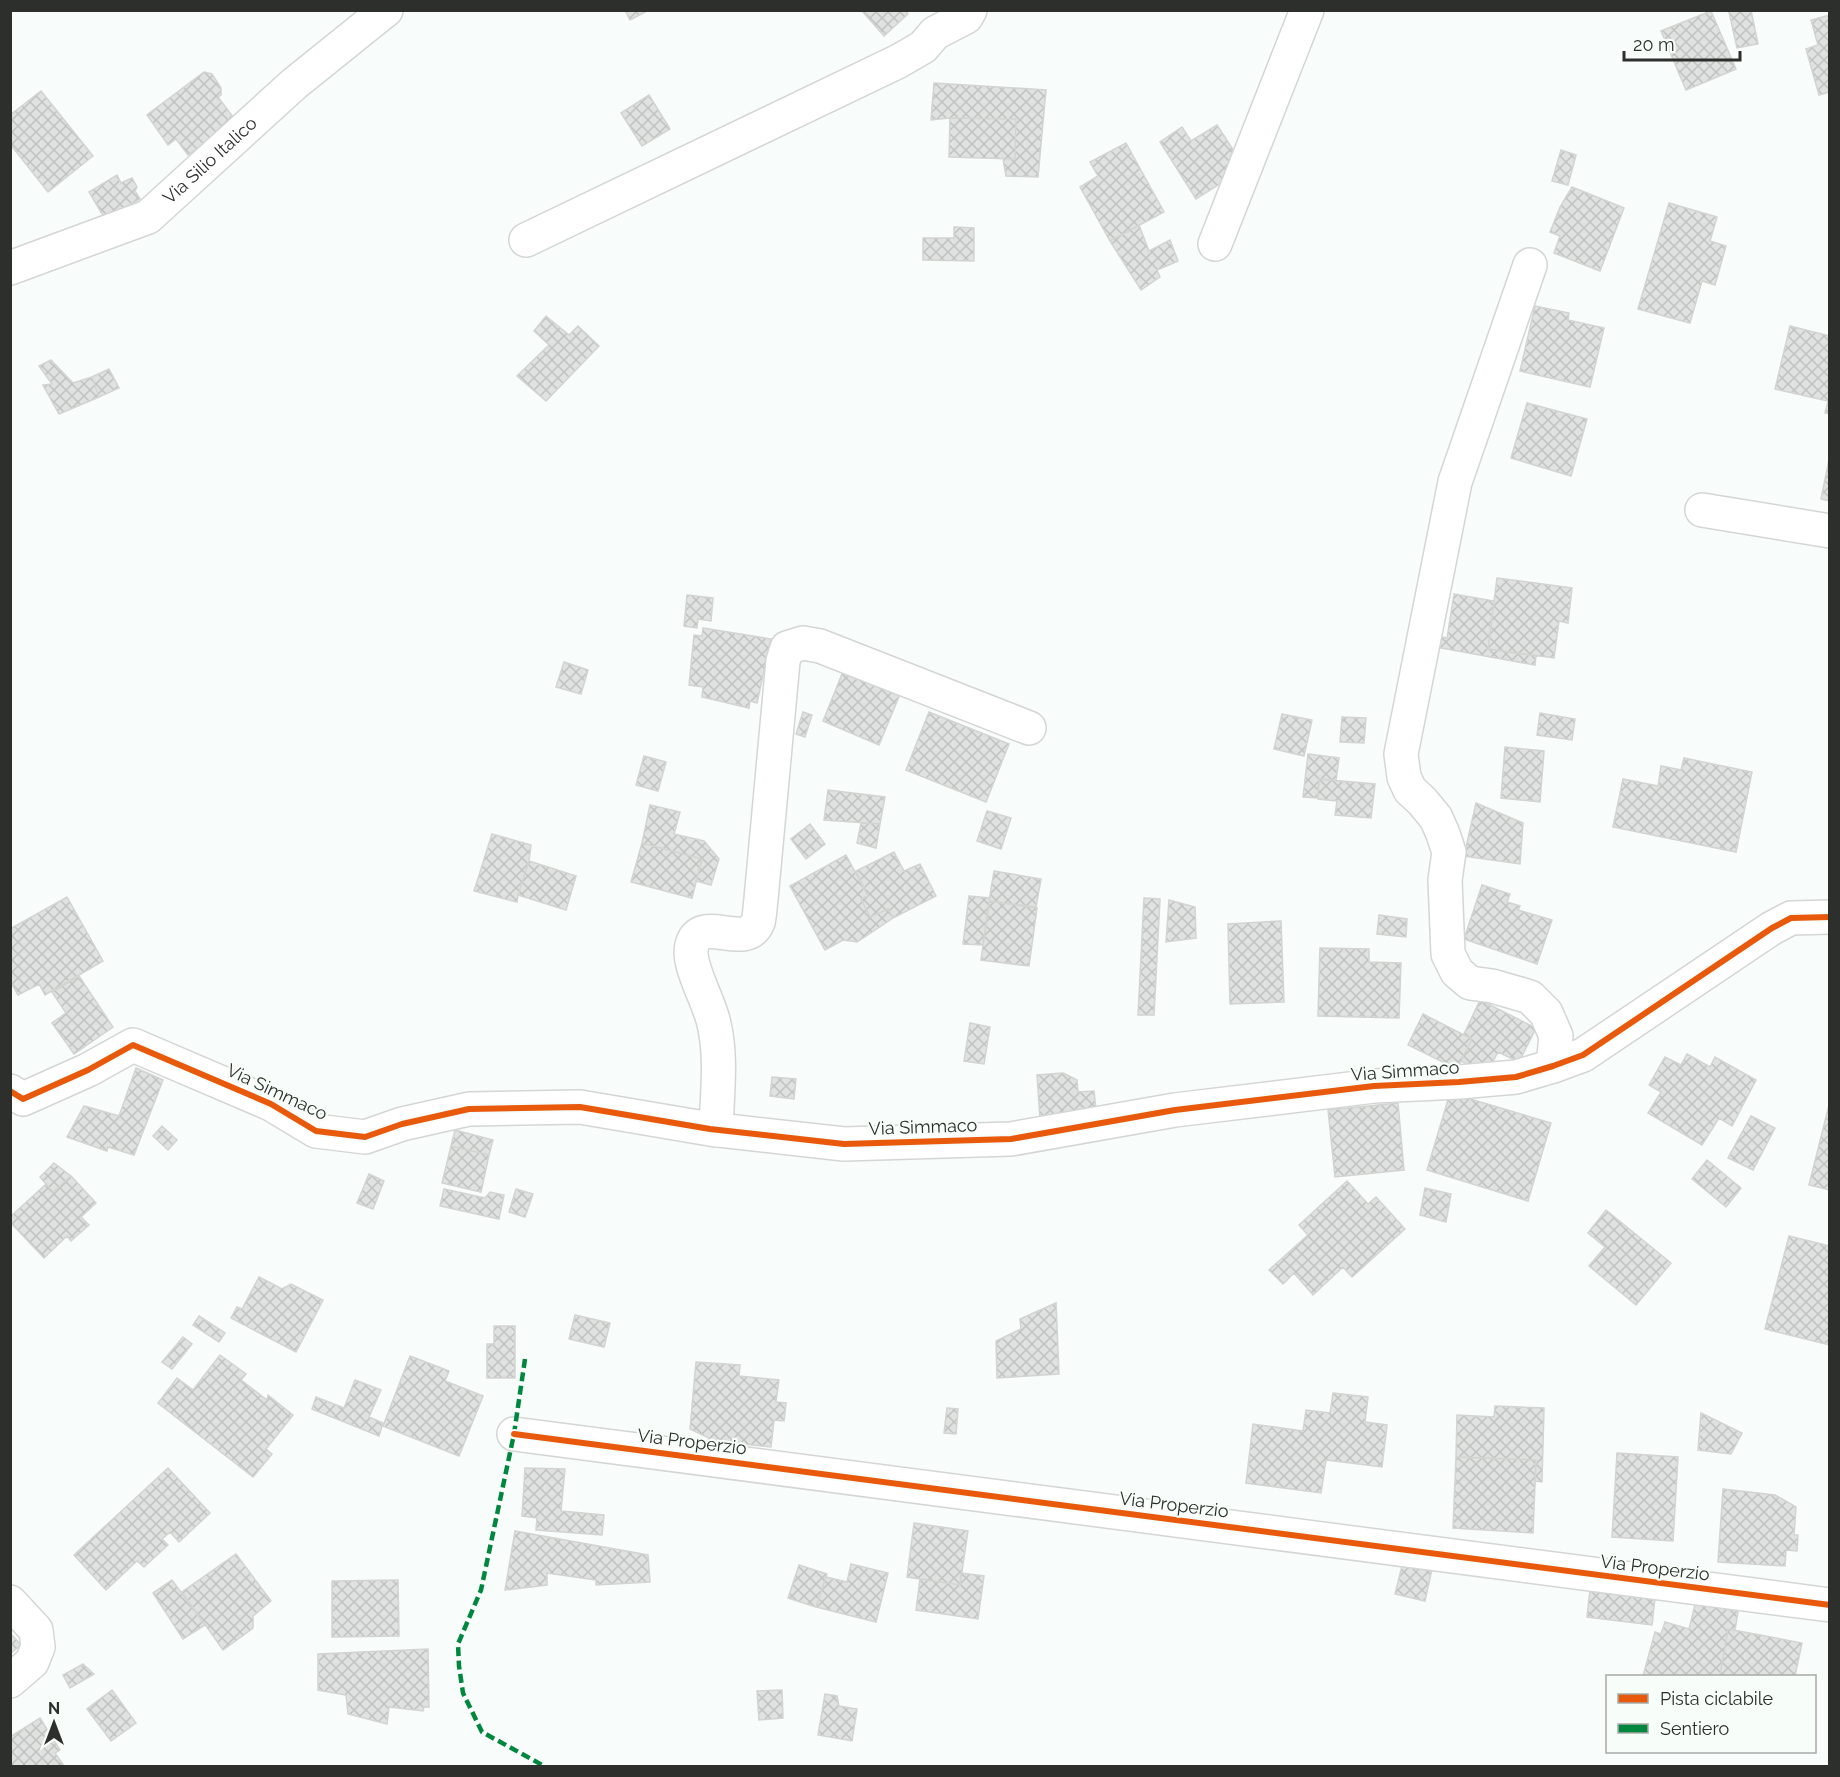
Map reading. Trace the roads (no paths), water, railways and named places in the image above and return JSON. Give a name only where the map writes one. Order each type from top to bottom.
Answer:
[{"type":"street","name":"Via Silio Italico","points":[[10,268],[148,217],[294,84],[386,10]]},
{"type":"street","points":[[526,240],[899,61],[923,47],[935,33],[966,17],[970,10]]},
{"type":"street","points":[[1215,244],[1307,10]]},
{"type":"street","points":[[1530,265],[1455,482],[1401,754],[1404,777],[1410,789],[1436,818],[1449,852],[1445,880],[1448,954],[1457,972],[1470,982],[1530,997],[1546,1013],[1556,1036],[1553,1066]]},
{"type":"street","points":[[1702,510],[1830,531]]},
{"type":"street","points":[[716,1130],[718,1055],[715,1025],[690,955],[692,944],[697,936],[710,931],[739,936],[751,931],[758,922],[783,661],[787,648],[803,643],[820,646],[1029,728]]},
{"type":"street","name":"Via Simmaco","points":[[10,1091],[23,1099],[88,1070],[133,1045],[271,1104],[316,1131],[364,1137],[402,1124],[469,1109],[580,1107],[716,1130],[844,1144],[1011,1139],[1175,1110],[1374,1086],[1516,1077],[1583,1055],[1772,928],[1791,918],[1830,917]]},
{"type":"street","name":"Via Properzio","points":[[514,1434],[1830,1605]]},
{"type":"street","points":[[10,1602],[36,1630],[38,1647],[32,1662],[10,1681]]}]
